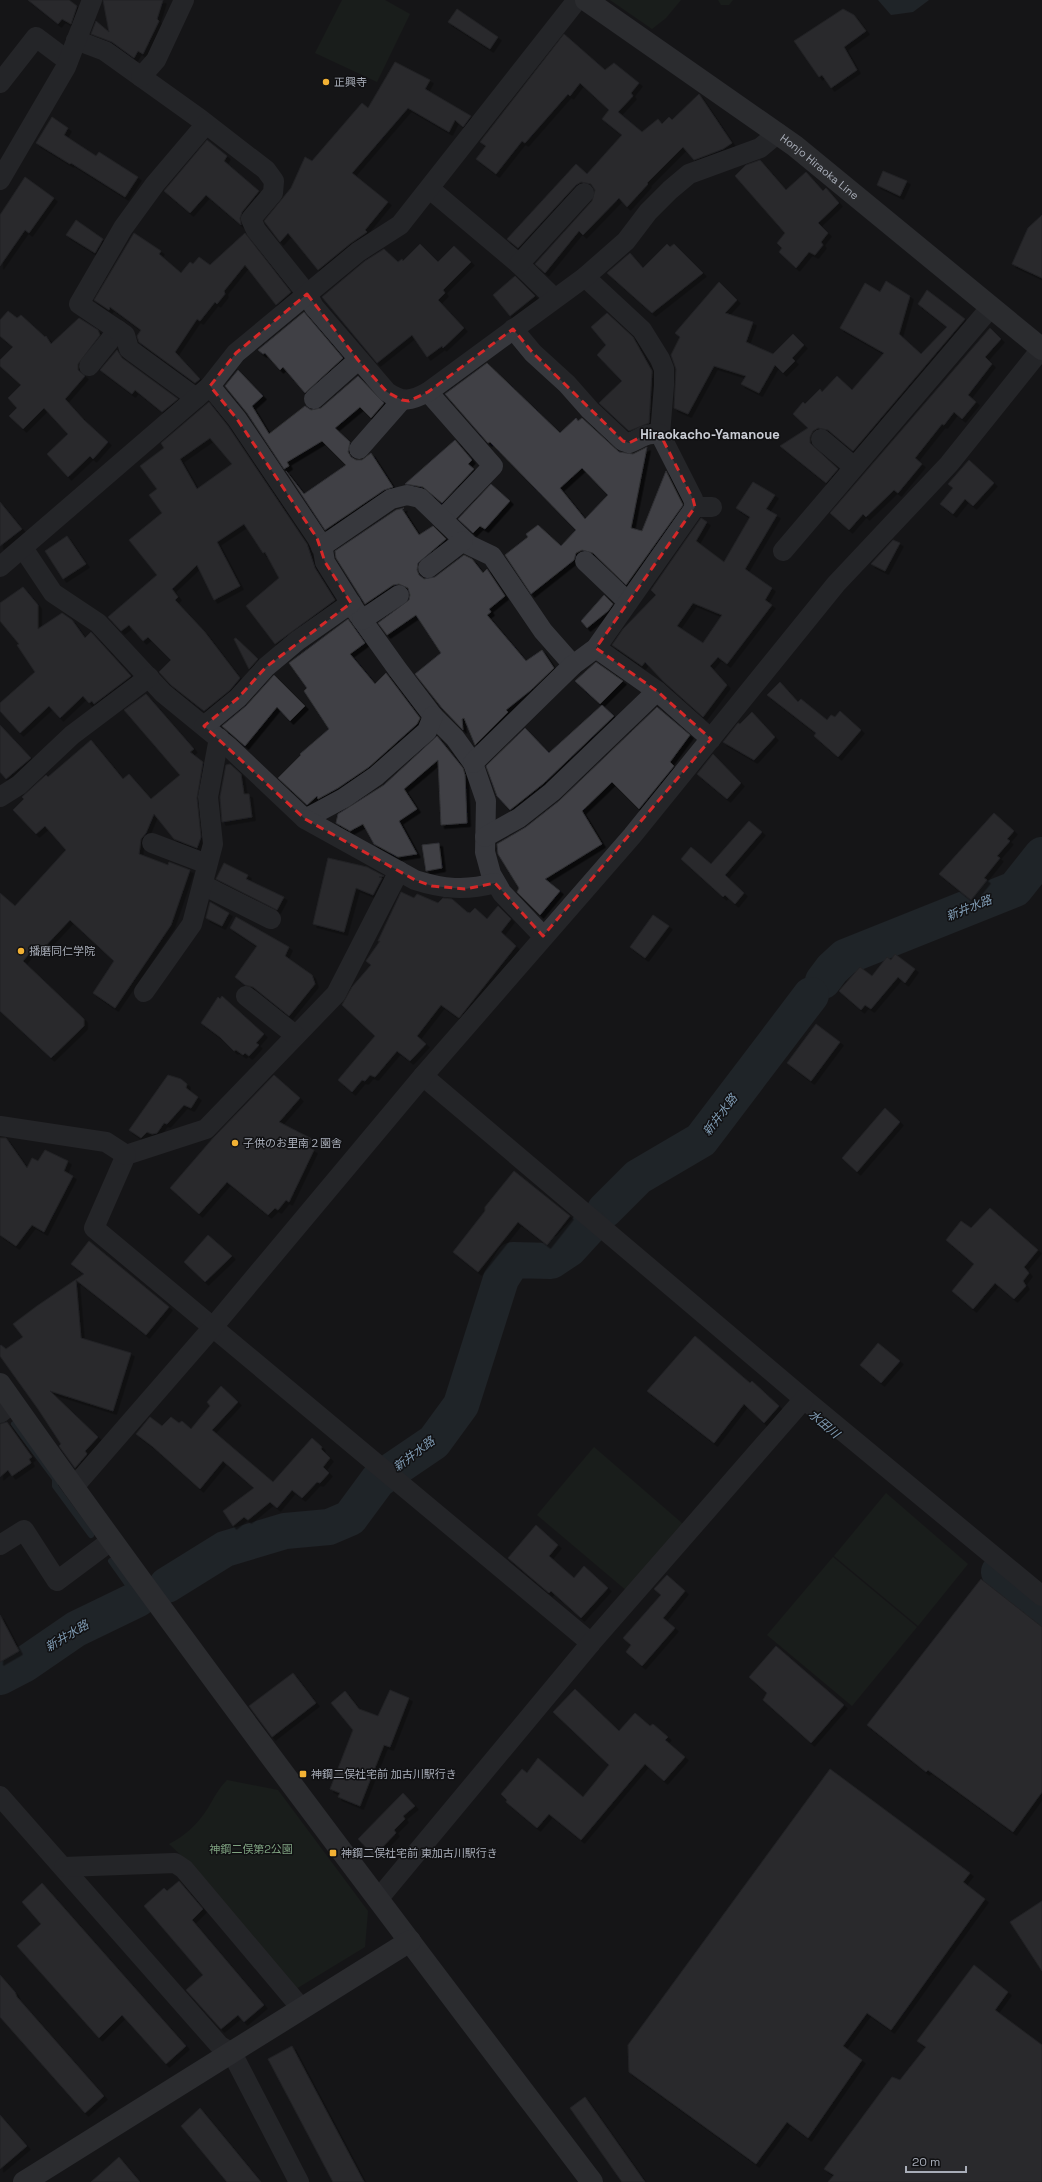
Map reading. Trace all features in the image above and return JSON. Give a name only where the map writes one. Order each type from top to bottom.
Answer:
[{"type":"street","points":[[0,180],[68,61],[92,0]]},
{"type":"street","points":[[141,77],[156,60],[184,0]]},
{"type":"street","points":[[0,568],[203,392],[236,353],[358,252],[400,225],[430,189],[576,0]]},
{"type":"street","name":"Honjo Hiraoka Line","points":[[586,0],[778,133],[1042,348]]},
{"type":"street","points":[[0,83],[36,37],[68,61]]},
{"type":"street","points":[[76,40],[105,51],[206,124],[266,170],[274,181],[273,193],[250,219],[256,230],[307,294],[314,307],[358,360],[387,392],[402,400],[409,401],[428,392],[554,298],[585,277],[626,241],[648,212],[689,174],[760,148],[778,133]]},
{"type":"street","points":[[206,124],[155,184],[123,228],[79,304],[125,335],[129,349],[203,392],[237,419],[322,547],[325,562],[362,620],[433,716],[455,738],[473,764],[486,801],[485,852],[495,883],[543,936]]},
{"type":"street","points":[[430,189],[519,264],[554,298]]},
{"type":"street","points":[[519,264],[584,192]]},
{"type":"street","points":[[473,764],[573,665],[596,648],[628,602],[703,507],[694,499],[660,434],[664,369],[660,359],[642,330],[585,277]]},
{"type":"street","points":[[783,551],[990,307]]},
{"type":"street","points":[[513,329],[533,353],[567,384],[590,410],[623,441],[629,443],[645,435],[652,433],[660,434]]},
{"type":"street","points":[[89,366],[118,330]]},
{"type":"street","points":[[74,1488],[213,1327],[423,1076],[543,936],[632,836],[836,584],[949,464],[1042,348]]},
{"type":"street","points":[[314,399],[358,360]]},
{"type":"street","points":[[428,392],[493,466],[442,519]]},
{"type":"street","points":[[359,449],[402,400]]},
{"type":"street","points":[[821,439],[854,467]]},
{"type":"street","points":[[322,547],[391,499],[414,496],[420,498],[463,541],[476,550],[492,556],[543,631],[573,665]]},
{"type":"street","points":[[428,568],[463,541]]},
{"type":"street","points":[[23,548],[53,593],[98,623],[163,692],[211,732],[305,819],[415,880],[446,888],[465,889],[495,883]]},
{"type":"street","points":[[585,561],[628,602]]},
{"type":"street","points":[[362,620],[399,595]]},
{"type":"street","points":[[144,992],[192,924],[203,885],[213,844],[208,797],[211,732],[238,698],[266,667],[297,641],[351,603]]},
{"type":"street","points":[[596,648],[657,691],[711,739]]},
{"type":"street","points":[[0,797],[36,769],[72,735],[149,677]]},
{"type":"street","points":[[485,837],[519,818],[552,792],[657,691]]},
{"type":"street","points":[[305,819],[344,798],[376,776],[427,731],[433,716]]},
{"type":"street","points":[[152,843],[207,864]]},
{"type":"street","points":[[399,871],[336,994],[206,1129],[126,1155],[94,1228],[591,1643]]},
{"type":"street","points":[[203,885],[271,919]]},
{"type":"street","points":[[246,996],[295,1035]]},
{"type":"street","points":[[423,1076],[804,1398],[1042,1596]]},
{"type":"street","points":[[0,1126],[106,1142],[126,1155]]},
{"type":"street","points":[[0,1384],[7,1408],[74,1488],[410,1941],[592,2182]]},
{"type":"street","points":[[379,1898],[591,1643],[804,1398]]},
{"type":"street","points":[[0,1545],[24,1530],[57,1581],[112,1540]]},
{"type":"street","points":[[0,1796],[220,2046],[232,2053],[300,2182]]},
{"type":"street","points":[[64,1867],[175,1863],[184,1869],[302,2009]]},
{"type":"street","points":[[24,2182],[410,1941]]},
{"type":"highlighted area","points":[[307,294],[358,360],[387,392],[402,400],[409,401],[428,392],[513,329],[533,353],[623,441],[629,443],[645,435],[660,434],[693,499],[695,507],[596,648],[657,691],[711,739],[543,936],[495,883],[465,889],[432,886],[415,880],[305,819],[204,726],[238,698],[266,667],[351,603],[325,562],[317,538],[237,419],[210,386],[236,353]]},
{"type":"green space","points":[[342,0],[385,0],[410,14],[377,82],[315,53]]},
{"type":"green space","points":[[610,0],[681,0],[666,18],[652,29]]},
{"type":"green space","points":[[718,0],[733,0],[729,5],[721,5]]},
{"type":"green space","points":[[594,1447],[683,1524],[627,1591],[537,1515]]},
{"type":"green space","points":[[886,1493],[968,1564],[918,1626],[834,1556]]},
{"type":"green space","points":[[833,1557],[917,1627],[852,1706],[767,1635]]},
{"type":"green space","name":"神鋼二俣第2公園","points":[[227,1780],[278,1790],[368,1911],[365,1947],[296,1989],[184,1858],[169,1844],[186,1833],[195,1824],[204,1814]]},
{"type":"shaded area","points":[[878,0],[929,0],[913,12],[891,15]]},
{"type":"building","points":[[28,0],[69,0],[77,6],[71,24],[62,19],[58,24]]},
{"type":"building","points":[[103,0],[163,0],[157,19],[159,21],[143,54],[138,51],[134,58],[112,42],[91,34],[96,21],[109,32]]},
{"type":"building","points":[[457,9],[498,37],[490,49],[448,22]]},
{"type":"building","points":[[843,9],[854,15],[866,31],[844,47],[857,70],[831,88],[822,75],[819,77],[794,41]]},
{"type":"building","points":[[564,34],[605,70],[614,63],[639,83],[631,93],[633,96],[618,112],[642,132],[658,119],[662,124],[669,117],[672,120],[699,94],[732,143],[723,149],[694,160],[683,147],[647,183],[648,184],[627,207],[619,198],[583,235],[579,231],[545,273],[535,264],[592,201],[595,190],[591,184],[581,182],[576,185],[518,248],[507,239],[576,164],[587,174],[622,135],[602,119],[609,110],[580,83],[570,96],[568,94],[525,143],[522,141],[496,174],[476,159],[486,146],[480,142]]},
{"type":"building","points":[[395,62],[430,80],[425,89],[471,116],[463,127],[455,120],[449,132],[408,108],[352,173],[388,202],[365,230],[367,232],[318,270],[288,233],[280,242],[264,221],[291,188],[305,157],[312,161],[362,103],[368,108]]},
{"type":"building","points":[[52,117],[68,128],[64,135],[96,156],[99,152],[138,177],[125,197],[36,143]]},
{"type":"building","points":[[207,140],[227,156],[224,161],[259,191],[242,212],[240,218],[241,225],[206,195],[190,213],[164,191]]},
{"type":"building","points":[[760,160],[786,190],[806,172],[823,191],[826,188],[839,203],[818,223],[828,233],[821,242],[823,245],[815,255],[809,252],[796,268],[779,252],[782,248],[777,243],[785,233],[735,176],[746,165]]},
{"type":"building","points":[[883,171],[907,181],[900,196],[877,185]]},
{"type":"building","points":[[25,177],[54,198],[29,233],[25,230],[0,266],[0,215]]},
{"type":"building","points":[[1042,215],[1042,278],[1012,264],[1028,228]]},
{"type":"building","points":[[76,220],[103,239],[95,253],[66,235]]},
{"type":"building","points":[[134,233],[161,251],[159,254],[181,273],[190,262],[193,264],[199,257],[210,265],[245,233],[291,292],[276,305],[245,265],[224,291],[225,294],[217,304],[215,302],[200,321],[197,319],[175,352],[200,379],[195,383],[139,342],[137,336],[141,330],[110,307],[109,310],[94,300]]},
{"type":"building","points":[[420,244],[438,262],[454,246],[471,262],[443,290],[445,293],[438,300],[464,328],[443,348],[442,346],[427,357],[412,335],[377,363],[322,297],[365,261],[384,249],[398,262],[402,259],[403,261]]},
{"type":"building","points":[[667,244],[670,247],[674,244],[703,273],[652,313],[607,273],[630,253],[643,268]]},
{"type":"building","points":[[515,276],[535,296],[510,316],[493,295]]},
{"type":"building","points":[[886,281],[910,296],[899,334],[921,354],[947,327],[918,304],[927,290],[965,319],[853,451],[828,430],[818,428],[813,431],[810,437],[810,443],[838,469],[826,483],[780,446],[808,428],[793,414],[803,402],[805,404],[820,389],[822,392],[837,376],[852,390],[884,353],[840,328],[865,283],[880,292]]},
{"type":"building","points":[[719,282],[737,300],[725,313],[753,322],[746,342],[773,354],[793,334],[804,345],[792,358],[795,361],[783,373],[775,365],[759,393],[741,384],[746,376],[714,366],[688,414],[674,408],[676,369],[671,355],[680,337],[675,333]]},
{"type":"building","points":[[8,311],[17,318],[21,315],[45,337],[46,336],[51,344],[79,318],[98,330],[100,335],[78,364],[78,370],[85,376],[65,399],[84,420],[108,442],[93,459],[90,456],[68,477],[47,454],[68,434],[44,408],[23,429],[9,416],[17,408],[8,398],[21,385],[0,366],[0,360],[13,347],[0,336],[0,320]]},
{"type":"building","points":[[304,312],[343,358],[305,393],[283,367],[280,370],[265,353],[263,354],[258,350]]},
{"type":"building","points":[[607,313],[633,337],[652,371],[649,423],[629,431],[599,403],[622,381],[597,355],[606,345],[591,327]]},
{"type":"building","points":[[990,328],[1001,339],[985,357],[992,364],[968,395],[976,402],[962,419],[954,412],[944,425],[942,424],[915,458],[922,464],[898,493],[894,490],[866,517],[863,514],[849,530],[830,513]]},
{"type":"building","points":[[117,350],[122,358],[178,399],[162,412],[135,390],[132,394],[100,370]]},
{"type":"building","points":[[487,363],[560,433],[576,418],[578,421],[582,418],[619,452],[633,454],[647,447],[631,528],[642,531],[666,471],[683,505],[626,585],[593,553],[582,550],[576,553],[574,560],[531,594],[505,555],[528,537],[526,534],[538,525],[561,546],[576,530],[490,442],[488,443],[445,394]],"holes":[[[582,468],[608,495],[585,519],[560,488]]]},
{"type":"building","points":[[238,370],[263,396],[252,406],[269,434],[305,406],[311,410],[321,408],[358,376],[384,403],[371,418],[360,407],[335,428],[350,442],[348,452],[351,457],[356,460],[362,460],[371,453],[393,487],[384,490],[325,530],[286,471],[304,494],[346,465],[322,441],[287,462],[289,466],[284,469],[247,413],[225,386]]},
{"type":"building","points":[[209,402],[228,426],[307,544],[315,568],[335,600],[275,644],[246,606],[279,578],[265,552],[263,553],[244,524],[217,542],[240,586],[214,600],[197,565],[172,589],[178,597],[175,600],[204,631],[240,678],[230,690],[204,711],[171,685],[159,672],[171,660],[148,637],[143,641],[129,625],[121,631],[108,617],[157,575],[129,540],[162,513],[149,495],[157,489],[140,466],[164,448],[161,443]],"holes":[[[210,438],[232,464],[197,489],[180,459]]]},
{"type":"building","points":[[455,440],[472,460],[468,464],[474,469],[442,503],[423,487],[405,484]]},
{"type":"building","points":[[969,460],[994,483],[973,506],[965,499],[953,514],[940,504],[953,488],[948,484]]},
{"type":"building","points":[[753,482],[775,495],[766,509],[777,515],[745,569],[772,588],[765,600],[772,605],[727,664],[718,657],[710,666],[727,685],[703,717],[663,681],[645,662],[642,666],[612,645],[623,629],[656,595],[651,590],[701,518],[707,522],[696,541],[724,562],[750,517],[736,508]],"holes":[[[693,603],[722,615],[703,643],[677,626]]]},
{"type":"building","points":[[491,484],[510,501],[485,529],[480,526],[473,533],[458,519]]},
{"type":"building","points":[[0,502],[22,529],[0,546]]},
{"type":"building","points":[[404,508],[402,509],[419,535],[433,526],[446,539],[418,563],[417,570],[419,575],[424,579],[435,577],[464,555],[472,559],[483,573],[487,569],[505,596],[489,609],[491,612],[487,615],[526,661],[542,650],[554,668],[531,690],[506,710],[508,712],[475,745],[464,718],[462,719],[463,730],[442,708],[415,674],[441,653],[416,615],[387,635],[378,623],[409,600],[410,595],[408,588],[399,584],[393,585],[365,604],[336,558],[335,551],[396,510]]},
{"type":"building","points":[[67,536],[86,564],[63,579],[45,551]]},
{"type":"building","points":[[893,540],[900,543],[885,571],[871,564]]},
{"type":"building","points":[[23,587],[38,605],[38,629],[62,613],[72,620],[85,638],[91,632],[131,676],[94,704],[92,701],[89,703],[83,696],[60,718],[49,706],[20,733],[0,711],[0,703],[35,672],[17,645],[19,644],[0,621],[0,603]]},
{"type":"building","points":[[604,595],[613,604],[608,611],[587,628],[581,621]]},
{"type":"building","points":[[348,619],[365,643],[350,654],[375,684],[386,673],[420,718],[417,724],[369,767],[338,788],[318,799],[317,796],[307,805],[278,778],[301,755],[300,754],[329,729],[304,691],[307,688],[289,663]]},
{"type":"building","points":[[236,638],[258,659],[249,669],[234,639]]},
{"type":"building","points":[[596,662],[623,681],[600,704],[575,681]]},
{"type":"building","points":[[274,675],[305,706],[290,721],[277,707],[245,746],[222,726],[246,706]]},
{"type":"building","points":[[780,682],[798,702],[801,699],[827,720],[831,715],[835,717],[840,711],[861,730],[838,757],[814,736],[816,733],[767,695]]},
{"type":"building","points":[[146,694],[194,749],[190,752],[203,762],[197,798],[201,837],[197,848],[174,839],[154,814],[146,833],[141,839],[139,854],[168,865],[169,862],[190,870],[171,925],[115,1008],[93,993],[114,961],[70,920],[38,954],[32,950],[23,961],[84,1019],[84,1026],[51,1058],[0,1011],[0,893],[15,906],[66,850],[45,826],[36,834],[13,810],[24,799],[22,797],[46,775],[48,777],[91,740],[123,779],[129,774],[151,799],[180,775],[124,710]]},
{"type":"building","points":[[602,705],[614,716],[544,783],[510,810],[497,796],[486,766],[525,728],[549,753]]},
{"type":"building","points":[[657,707],[690,735],[670,762],[674,766],[639,809],[612,782],[582,811],[602,844],[545,879],[560,891],[540,915],[517,892],[519,888],[498,854],[497,844],[526,827],[559,801]]},
{"type":"building","points":[[752,712],[775,737],[754,760],[723,742],[738,723],[740,724]]},
{"type":"building","points":[[0,725],[31,758],[6,779],[0,772]]},
{"type":"building","points":[[437,736],[463,768],[465,775],[467,823],[441,825],[438,760],[404,789],[417,809],[399,821],[417,854],[398,857],[374,844],[363,824],[350,831],[336,823],[338,814],[384,785]]},
{"type":"building","points":[[713,754],[741,783],[727,799],[697,774]]},
{"type":"building","points":[[230,764],[241,774],[244,794],[249,794],[252,817],[222,822],[220,797],[226,765]]},
{"type":"building","points":[[994,813],[1014,831],[1007,839],[1010,841],[997,856],[1000,858],[984,878],[987,880],[971,900],[939,874]]},
{"type":"building","points":[[749,821],[762,832],[725,875],[744,893],[735,904],[725,895],[723,897],[681,859],[691,847],[711,864]]},
{"type":"building","points":[[439,843],[442,868],[426,871],[422,845]]},
{"type":"building","points":[[328,858],[367,867],[384,876],[379,877],[382,878],[373,895],[356,888],[344,932],[313,924]]},
{"type":"building","points":[[224,863],[248,875],[246,879],[284,897],[277,910],[216,879]]},
{"type":"building","points":[[401,892],[414,898],[417,894],[438,903],[443,898],[452,899],[467,912],[470,913],[475,908],[487,919],[498,906],[511,919],[501,932],[516,946],[459,1018],[441,1005],[417,1036],[426,1044],[410,1061],[397,1051],[375,1077],[370,1075],[365,1081],[362,1080],[352,1092],[338,1080],[375,1036],[342,1005],[352,987],[371,965],[366,961],[380,941],[378,941]]},
{"type":"building","points":[[210,902],[229,913],[222,926],[206,918]]},
{"type":"building","points":[[653,915],[669,926],[645,958],[630,947]]},
{"type":"building","points":[[236,917],[289,947],[285,956],[312,975],[315,984],[289,1016],[253,987],[245,985],[235,977],[257,946],[230,928]]},
{"type":"building","points":[[895,954],[915,969],[905,983],[898,977],[871,1009],[865,1005],[861,1010],[839,991],[860,967],[872,976],[887,957],[891,960]]},
{"type":"building","points":[[222,996],[264,1034],[256,1043],[259,1045],[249,1056],[245,1053],[243,1055],[236,1050],[234,1051],[220,1037],[201,1023],[218,997],[220,999]]},
{"type":"building","points":[[816,1024],[840,1042],[811,1081],[787,1063]]},
{"type":"building","points":[[168,1075],[181,1079],[187,1084],[186,1088],[198,1097],[191,1108],[184,1105],[167,1124],[164,1123],[157,1133],[152,1134],[147,1132],[141,1138],[129,1130]]},
{"type":"building","points":[[274,1075],[300,1098],[279,1122],[312,1139],[308,1147],[314,1150],[289,1202],[286,1200],[278,1210],[275,1208],[268,1215],[227,1182],[199,1214],[170,1188],[214,1137]]},
{"type":"building","points":[[885,1108],[900,1122],[857,1172],[842,1158]]},
{"type":"building","points":[[0,1138],[6,1138],[27,1168],[32,1158],[38,1161],[45,1150],[68,1161],[64,1171],[73,1176],[44,1232],[32,1225],[16,1246],[0,1235]]},
{"type":"building","points":[[514,1171],[570,1216],[547,1245],[518,1222],[478,1272],[453,1252],[485,1211],[485,1207]]},
{"type":"building","points":[[990,1208],[1038,1250],[1024,1267],[1029,1273],[1023,1281],[1026,1286],[1014,1299],[995,1283],[973,1309],[952,1291],[974,1264],[946,1240],[961,1221],[971,1228]]},
{"type":"building","points":[[208,1235],[232,1256],[205,1282],[184,1262]]},
{"type":"building","points":[[89,1241],[169,1307],[146,1335],[76,1280],[81,1338],[131,1353],[113,1411],[50,1391],[98,1437],[85,1451],[87,1454],[75,1468],[59,1446],[61,1444],[38,1409],[0,1356],[0,1346],[1,1345],[6,1349],[23,1337],[13,1324],[84,1274],[71,1264]]},
{"type":"building","points":[[695,1336],[750,1383],[752,1381],[779,1406],[764,1423],[744,1404],[714,1443],[647,1391]]},
{"type":"building","points":[[878,1343],[900,1361],[881,1383],[860,1365]]},
{"type":"building","points":[[221,1386],[238,1402],[212,1430],[273,1482],[312,1438],[322,1447],[321,1449],[330,1458],[323,1467],[329,1473],[320,1483],[317,1482],[302,1498],[292,1490],[277,1508],[270,1502],[248,1520],[244,1517],[233,1526],[223,1511],[254,1488],[223,1461],[200,1489],[152,1446],[136,1434],[150,1417],[162,1426],[171,1417],[179,1423],[182,1421],[191,1429],[210,1406],[207,1402]]},
{"type":"building","points":[[7,1422],[32,1457],[29,1459],[31,1463],[12,1476],[8,1470],[0,1477],[0,1424]]},
{"type":"building","points":[[536,1525],[558,1545],[549,1556],[574,1578],[584,1566],[608,1588],[581,1618],[551,1591],[549,1593],[508,1558]]},
{"type":"building","points":[[667,1575],[685,1591],[663,1618],[675,1628],[642,1666],[626,1652],[631,1645],[623,1638],[661,1595],[654,1589]]},
{"type":"building","points":[[981,1579],[1042,1627],[1042,1792],[1013,1832],[928,1770],[926,1772],[867,1725]]},
{"type":"building","points":[[0,1615],[19,1651],[0,1662]]},
{"type":"building","points":[[776,1646],[844,1705],[811,1743],[763,1700],[767,1693],[749,1677]]},
{"type":"building","points":[[293,1673],[316,1703],[272,1737],[249,1706]]},
{"type":"building","points":[[575,1689],[619,1731],[635,1713],[650,1726],[653,1724],[668,1737],[665,1740],[685,1757],[664,1781],[645,1764],[581,1840],[549,1814],[537,1828],[506,1802],[507,1800],[501,1794],[522,1769],[527,1773],[538,1758],[583,1797],[609,1765],[553,1712]]},
{"type":"building","points":[[390,1690],[409,1698],[390,1747],[384,1745],[360,1806],[338,1797],[340,1793],[330,1789],[353,1730],[331,1703],[345,1691],[359,1709],[378,1716]]},
{"type":"building","points":[[830,1769],[970,1873],[963,1882],[985,1899],[891,2030],[867,2013],[843,2046],[862,2060],[808,2138],[787,2122],[756,2164],[629,2072],[628,2045]]},
{"type":"building","points":[[403,1793],[415,1806],[403,1816],[405,1819],[394,1830],[396,1833],[374,1856],[358,1839]]},
{"type":"building","points":[[179,1881],[203,1909],[192,1920],[264,2005],[244,2022],[238,2015],[221,2029],[186,1990],[203,1975],[144,1906],[164,1888],[167,1891]]},
{"type":"building","points":[[42,1883],[186,2046],[166,2064],[122,2015],[99,2038],[17,1946],[41,1924],[22,1902]]},
{"type":"building","points":[[1042,1901],[1042,1971],[1010,1922]]},
{"type":"building","points":[[974,1965],[1008,1992],[995,2010],[1042,2045],[1042,2182],[828,2182],[834,2175],[824,2169],[892,2077],[900,2080],[926,2047],[917,2041]]},
{"type":"building","points":[[0,1975],[15,1992],[17,1997],[104,2096],[85,2113],[0,2017]]},
{"type":"building","points":[[292,2046],[364,2182],[333,2182],[268,2059]]},
{"type":"building","points":[[585,2097],[645,2182],[622,2182],[570,2108]]},
{"type":"building","points":[[200,2108],[261,2182],[227,2182],[181,2126]]},
{"type":"building","points":[[0,2115],[27,2146],[0,2169]]},
{"type":"building","points":[[119,2157],[140,2182],[91,2182]]},
{"type":"waterway","name":"新井水路","points":[[823,981],[832,969],[845,957],[1015,889],[1042,855]]},
{"type":"waterway","name":"新井水路","points":[[605,1210],[638,1177],[701,1140],[811,995]]},
{"type":"waterway","name":"新井水路","points":[[167,1585],[225,1549],[285,1531],[329,1527],[350,1518],[378,1480],[434,1442],[461,1405],[501,1279],[513,1260],[551,1261],[569,1249],[590,1226]]},
{"type":"waterway","points":[[14,1424],[55,1479],[55,1486],[91,1535]]},
{"type":"waterway","points":[[111,1561],[138,1599]]},
{"type":"waterway","name":"水田川","points":[[999,1572],[1042,1609]]},
{"type":"waterway","name":"新井水路","points":[[0,1677],[25,1664],[76,1629],[138,1599]]},
{"type":"place","name":"正興寺","points":[[326,82]]},
{"type":"place","name":"播磨同仁学院","points":[[21,951]]},
{"type":"place","name":"子供のお里南２園舎","points":[[235,1143]]},
{"type":"place","name":"神鋼二俣社宅前 加古川駅行き","points":[[303,1774]]},
{"type":"place","name":"神鋼二俣社宅前 東加古川駅行き","points":[[333,1853]]},
{"type":"district","name":"Hiraokacho-Yamanoue","points":[[710,434]]}]
